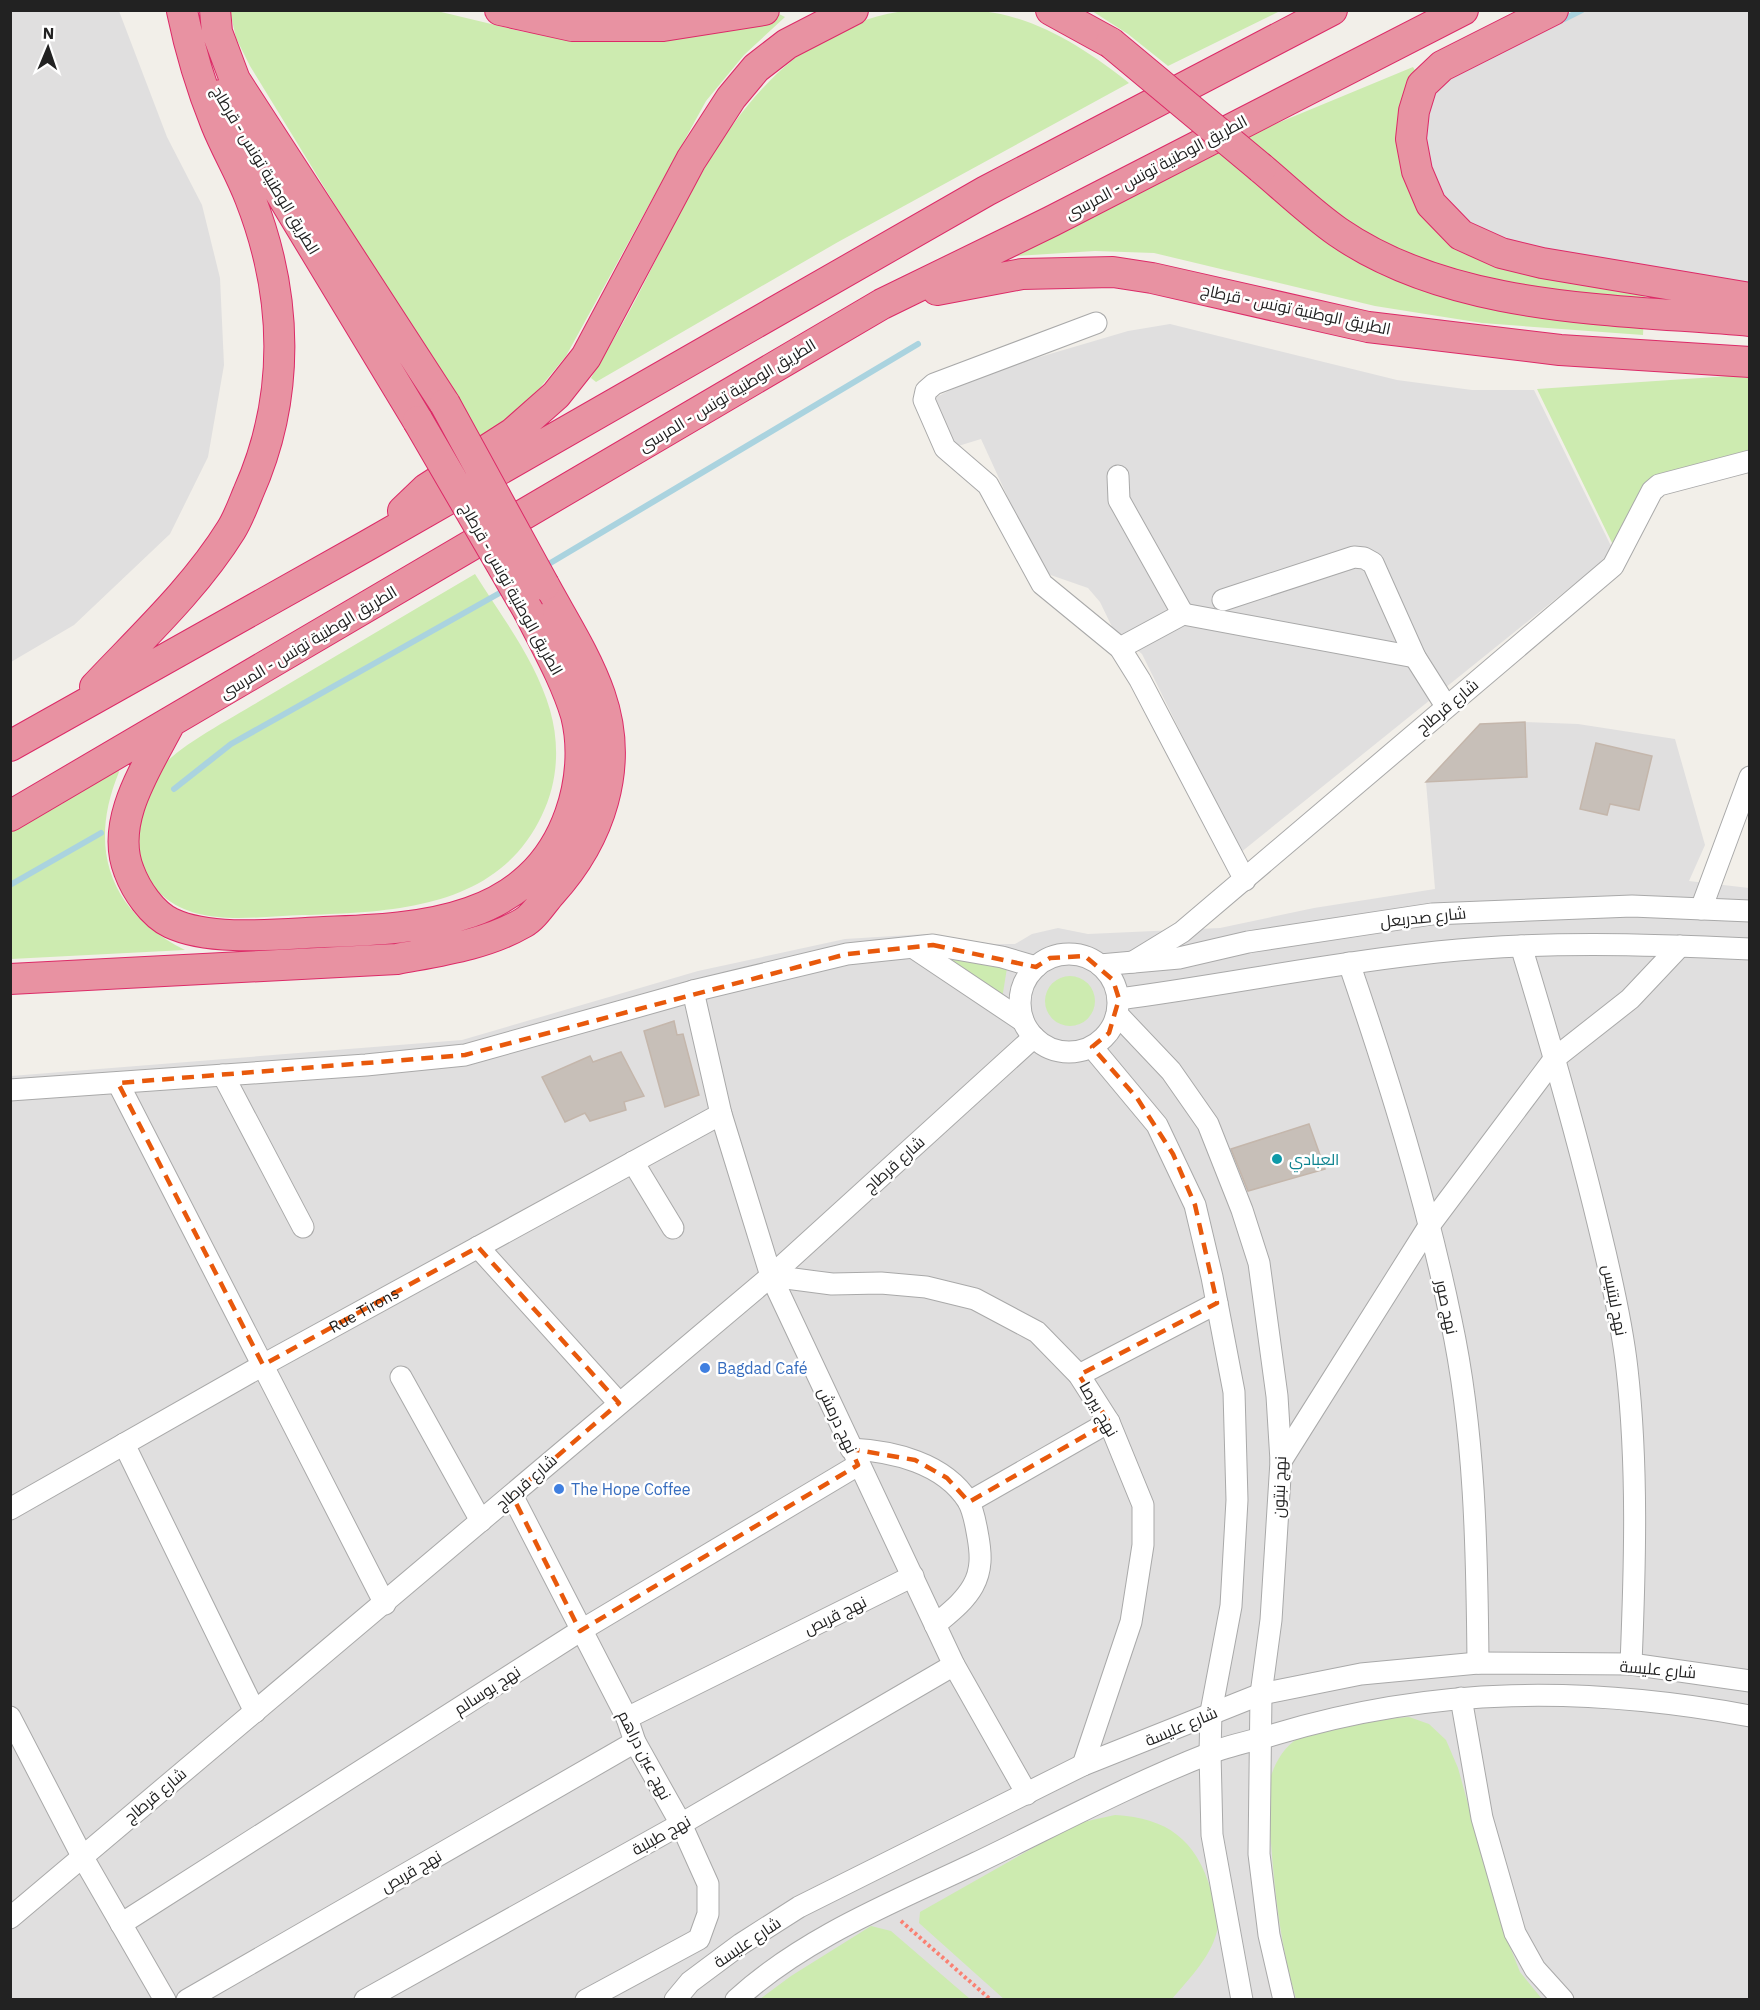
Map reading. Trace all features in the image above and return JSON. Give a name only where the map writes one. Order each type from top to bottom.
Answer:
[{"type":"highway","points":[[10,981],[397,959],[458,948],[526,922],[565,878],[588,845],[608,785],[610,739],[600,695],[544,585],[445,404],[235,80],[217,32],[216,10]]},
{"type":"highway","points":[[500,10],[572,26],[663,26],[764,10]]},
{"type":"highway","points":[[572,26],[671,10]]},
{"type":"highway","points":[[368,545],[426,489],[513,432],[556,395],[586,357],[691,160],[730,98],[756,68],[787,44],[853,10]]},
{"type":"highway","points":[[1051,10],[1111,43],[1339,232],[1405,268],[1482,293],[1567,305],[1749,321]]},
{"type":"highway","points":[[10,746],[368,545],[986,191],[1332,10]]},
{"type":"highway","name":"الطريق الوطنية تونس - المرسى","points":[[10,816],[882,304],[1052,221],[1274,105],[1463,10]]},
{"type":"highway","points":[[1274,105],[1543,10]]},
{"type":"highway","points":[[1552,10],[1442,66],[1422,85],[1414,111],[1411,139],[1417,171],[1431,204],[1461,235],[1501,253],[1542,263],[1749,298]]},
{"type":"highway","points":[[75,709],[196,577],[232,529],[260,467],[274,420],[279,370],[280,322],[274,279],[250,198],[216,124],[192,56],[182,11]]},
{"type":"highway","name":"الطريق الوطنية تونس - قرطاج","points":[[170,723],[133,792],[124,835],[128,870],[146,902],[171,923],[223,936],[393,930],[459,917],[499,900],[519,888],[536,873],[563,835],[577,794],[581,755],[576,717],[558,667],[529,612],[418,421],[218,91],[182,11]]},
{"type":"highway","name":"الطريق الوطنية تونس - قرطاج","points":[[882,304],[969,282],[1022,274],[1113,272],[1175,283],[1368,327],[1560,350],[1749,362]]},
{"type":"street","points":[[1096,323],[934,384],[926,391],[924,400],[945,448],[988,484],[1042,584],[1120,648],[1140,680],[1245,880]]},
{"type":"street","name":"شارع قرطاج","points":[[1133,962],[1182,932],[1613,566],[1652,490],[1659,485],[1749,461]]},
{"type":"street","points":[[1118,476],[1119,500],[1183,614]]},
{"type":"street","points":[[1223,600],[1354,557],[1364,558],[1373,563],[1415,657],[1446,706]]},
{"type":"street","points":[[1120,648],[1183,614],[1415,657]]},
{"type":"street","points":[[1701,909],[1749,777]]},
{"type":"street","name":"شارع صدربعل","points":[[1100,964],[1179,958],[1248,942],[1432,914],[1632,906],[1749,911]]},
{"type":"street","points":[[1118,1007],[1349,963],[1438,952],[1521,946],[1631,944],[1749,948]]},
{"type":"street","points":[[10,1090],[465,1055],[693,991],[847,954],[933,945],[1002,957],[1036,967]]},
{"type":"street","points":[[1281,1461],[1430,1226],[1555,1058],[1630,999],[1680,945]]},
{"type":"street","name":"نهج لبتنيس","points":[[1521,946],[1584,1161],[1613,1288],[1627,1368],[1632,1439],[1634,1598],[1631,1664]]},
{"type":"street","points":[[914,948],[1028,1029],[1046,1047],[1061,1052],[1077,1052],[1092,1047],[1109,1033],[1118,1007],[1113,980],[1100,964],[1084,956],[1067,954],[1050,958],[1036,967],[1024,983],[1020,1001],[1028,1029]]},
{"type":"street","name":"نهج صور","points":[[1349,963],[1389,1079],[1430,1226],[1452,1322],[1470,1444],[1478,1663]]},
{"type":"street","name":"نهج درمش","points":[[693,991],[721,1114],[771,1276],[854,1457],[914,1576],[954,1665],[1027,1794]]},
{"type":"street","name":"نهج نبتون","points":[[1118,1007],[1191,1096],[1208,1124],[1242,1210],[1259,1263],[1277,1396],[1281,1461],[1271,1620],[1262,1694],[1259,1854],[1269,1935],[1284,2000]]},
{"type":"street","name":"شارع قرطاج","points":[[10,1918],[385,1604],[771,1276],[1028,1029]]},
{"type":"street","points":[[1092,1047],[1137,1098],[1157,1125],[1173,1154],[1195,1205],[1234,1392],[1237,1500],[1231,1606],[1211,1712],[1209,1753],[1212,1835],[1242,2000]]},
{"type":"street","points":[[223,1075],[303,1227]]},
{"type":"street","points":[[118,1083],[385,1604]]},
{"type":"street","name":"Rue Tirons","points":[[10,1509],[263,1365],[721,1114]]},
{"type":"street","points":[[633,1162],[673,1228]]},
{"type":"street","points":[[478,1247],[619,1403]]},
{"type":"street","name":"نهج بيرصا","points":[[771,1276],[832,1284],[881,1283],[926,1287],[975,1299],[1037,1332],[1079,1375],[1109,1422],[1143,1505],[1143,1545],[1131,1622],[1083,1765]]},
{"type":"street","points":[[1079,1375],[1217,1303]]},
{"type":"street","points":[[401,1377],[481,1521]]},
{"type":"street","points":[[969,1502],[1109,1422]]},
{"type":"street","points":[[124,1444],[255,1712]]},
{"type":"street","points":[[854,1457],[874,1450],[915,1460],[947,1478],[969,1502],[975,1522],[981,1568],[973,1586],[958,1605],[935,1625]]},
{"type":"street","name":"نهج بوسالم","points":[[121,1924],[854,1457]]},
{"type":"street","name":"نهج عين دراهم","points":[[512,1494],[627,1718],[635,1742],[681,1824],[708,1884],[708,1914],[699,1939],[586,2000]]},
{"type":"street","name":"نهج قربص","points":[[627,1718],[914,1576]]},
{"type":"street","name":"شارع عليسة","points":[[675,2000],[690,1982],[741,1944],[799,1907],[1083,1765],[1211,1712],[1262,1694],[1361,1674],[1478,1663],[1631,1664],[1749,1681]]},
{"type":"street","name":"نهج طبلبة","points":[[365,2000],[681,1824],[954,1665]]},
{"type":"street","name":"شارع عليسة","points":[[735,2000],[761,1976],[813,1944],[884,1906],[1209,1753],[1360,1713],[1461,1698],[1554,1694],[1610,1696],[1749,1716]]},
{"type":"street","points":[[1461,1698],[1482,1818],[1515,1933],[1535,1969],[1563,2000]]},
{"type":"street","points":[[10,1717],[82,1856],[165,2000]]},
{"type":"street","name":"نهج قربص","points":[[187,2000],[635,1742]]},
{"type":"path","points":[[884,1906],[991,2000]]},
{"type":"highlighted area","points":[[933,945],[1036,967],[1050,958],[1085,956],[1113,980],[1119,999],[1109,1033],[1092,1047],[1137,1098],[1173,1154],[1195,1205],[1217,1303],[1079,1375],[1109,1422],[969,1502],[947,1478],[915,1460],[851,1449],[858,1465],[580,1631],[512,1495],[619,1403],[478,1247],[263,1365],[118,1083],[465,1055],[847,954]]},
{"type":"shaded area","points":[[11,10],[119,11],[167,137],[202,205],[220,278],[224,365],[208,457],[170,534],[74,625],[11,662]]},
{"type":"shaded area","points":[[1585,11],[1749,11],[1749,288],[1498,239],[1460,217],[1429,187],[1423,110],[1438,83]]},
{"type":"shaded area","points":[[1170,324],[1397,380],[1472,390],[1534,390],[1614,552],[1240,853],[1142,654],[1114,631],[1100,602],[1088,588],[1042,572],[981,439],[955,447],[931,400],[973,378],[1016,364],[1128,331]]},
{"type":"shaded area","points":[[1525,722],[1578,724],[1675,739],[1705,845],[1689,881],[1749,888],[1749,1999],[11,2000],[11,1076],[462,1040],[698,971],[845,939],[926,934],[994,944],[1015,944],[1032,934],[1058,928],[1088,934],[1220,928],[1314,908],[1435,889],[1426,782],[1480,724]]},
{"type":"green space","points":[[911,10],[972,10],[1001,14],[1021,20],[1060,36],[1129,83],[838,242],[596,382],[591,378],[631,309],[683,206],[739,117],[773,78],[812,46],[858,23]]},
{"type":"green space","points":[[230,11],[437,11],[524,32],[566,36],[729,23],[779,14],[785,17],[744,55],[706,101],[566,356],[525,406],[479,440],[250,66],[236,38]]},
{"type":"green space","points":[[1092,11],[1280,11],[1168,66],[1128,34]]},
{"type":"green space","points":[[1413,67],[1416,72],[1423,209],[1645,292],[1643,335],[1482,323],[1375,306],[1154,253],[1095,251],[1014,256],[1022,247],[1249,135]]},
{"type":"green space","points":[[1730,376],[1749,378],[1749,460],[1666,481],[1615,549],[1537,389]]},
{"type":"green space","points":[[475,574],[507,623],[536,674],[553,723],[556,763],[551,790],[542,815],[523,846],[499,870],[471,887],[440,899],[406,907],[337,914],[230,918],[194,913],[163,896],[151,882],[143,866],[138,832],[146,797],[154,780],[171,757],[208,732]]},
{"type":"green space","points":[[117,767],[119,772],[110,800],[105,827],[106,852],[112,876],[123,898],[139,917],[159,935],[185,950],[11,959],[10,830]]},
{"type":"green space","points":[[956,957],[1007,968],[1002,999],[964,968],[942,958]]},
{"type":"green space","points":[[1070,976],[1088,983],[1095,1001],[1088,1019],[1070,1026],[1052,1019],[1045,1001],[1052,983]]},
{"type":"green space","points":[[1409,1717],[1429,1724],[1446,1740],[1458,1768],[1503,1929],[1520,1972],[1542,1999],[1296,1999],[1279,1922],[1274,1883],[1268,1803],[1270,1779],[1274,1768],[1279,1758],[1294,1741],[1318,1730],[1349,1723]]},
{"type":"green space","points":[[1115,1815],[1150,1821],[1177,1835],[1197,1858],[1214,1899],[1218,1926],[1212,1946],[1200,1966],[1172,1999],[1005,2000],[919,1923],[920,1912],[1047,1840],[1083,1822]]},
{"type":"green space","points":[[871,1926],[891,1931],[970,1999],[760,1999],[791,1976]]},
{"type":"building","points":[[1525,722],[1527,777],[1426,782],[1480,724]]},
{"type":"building","points":[[1596,743],[1652,756],[1639,810],[1610,804],[1607,815],[1580,809]]},
{"type":"building","points":[[674,1021],[677,1035],[683,1034],[699,1095],[665,1107],[644,1031]]},
{"type":"building","points":[[621,1052],[644,1096],[624,1102],[626,1110],[590,1121],[585,1113],[565,1122],[542,1077],[590,1056],[593,1062]]},
{"type":"building","name":"العبادي","points":[[1309,1124],[1325,1169],[1248,1191],[1231,1149]]},
{"type":"waterway","points":[[1564,19],[1582,10]]},
{"type":"waterway","points":[[542,568],[918,344]]},
{"type":"waterway","points":[[174,789],[231,744],[505,590]]},
{"type":"waterway","points":[[10,885],[101,833]]},
{"type":"place","name":"العبادي","points":[[1277,1159]]},
{"type":"place","name":"Bagdad Café","points":[[705,1368]]},
{"type":"place","name":"The Hope Coffee","points":[[559,1489]]}]
